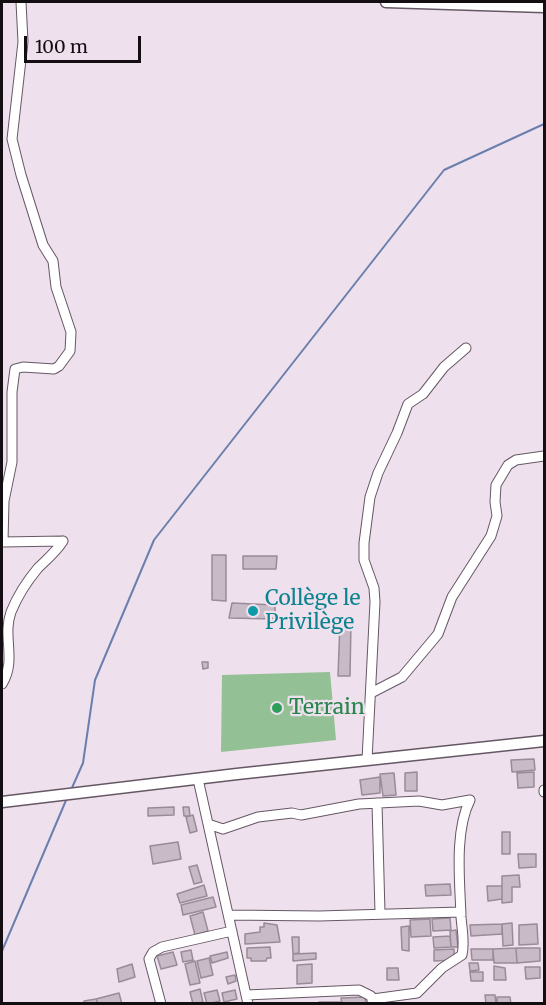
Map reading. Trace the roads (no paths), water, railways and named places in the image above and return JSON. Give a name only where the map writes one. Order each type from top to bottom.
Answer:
[{"type":"street","points":[[2,684],[9,669],[8,631],[11,612],[38,568],[55,553],[63,541],[2,542],[5,482],[12,462],[12,392],[15,369],[23,367],[54,369],[65,358],[71,343],[70,332],[56,287],[53,261],[43,245],[12,139],[23,42],[21,2]]},
{"type":"street","points":[[386,2],[544,7]]},
{"type":"street","points":[[367,760],[375,602],[374,588],[364,554],[370,497],[408,404],[423,394],[444,367],[466,348]]},
{"type":"street","points":[[370,693],[402,677],[438,633],[452,597],[491,536],[497,516],[496,485],[508,465],[516,460],[544,456]]},
{"type":"street","points":[[2,802],[198,778],[544,741]]},
{"type":"street","points":[[198,778],[223,896],[230,915],[247,999],[351,989],[366,992],[373,1001],[417,993],[442,968],[462,955],[464,946],[460,851],[463,816],[470,800],[442,805],[419,801],[352,805],[301,815],[292,813],[258,817],[223,829],[208,824]]},
{"type":"street","points":[[378,803],[380,913]]},
{"type":"street","points":[[230,915],[319,916],[461,912]]},
{"type":"street","points":[[161,1004],[149,959],[153,952],[162,947],[232,931]]},
{"type":"waterway","points":[[71,790],[83,763],[95,680],[154,540],[444,170],[544,124]]},
{"type":"waterway","points":[[2,951],[67,798]]},
{"type":"place","name":"Collège le Privilège","points":[[253,611]]},
{"type":"place","name":"Terrain","points":[[277,708]]}]
